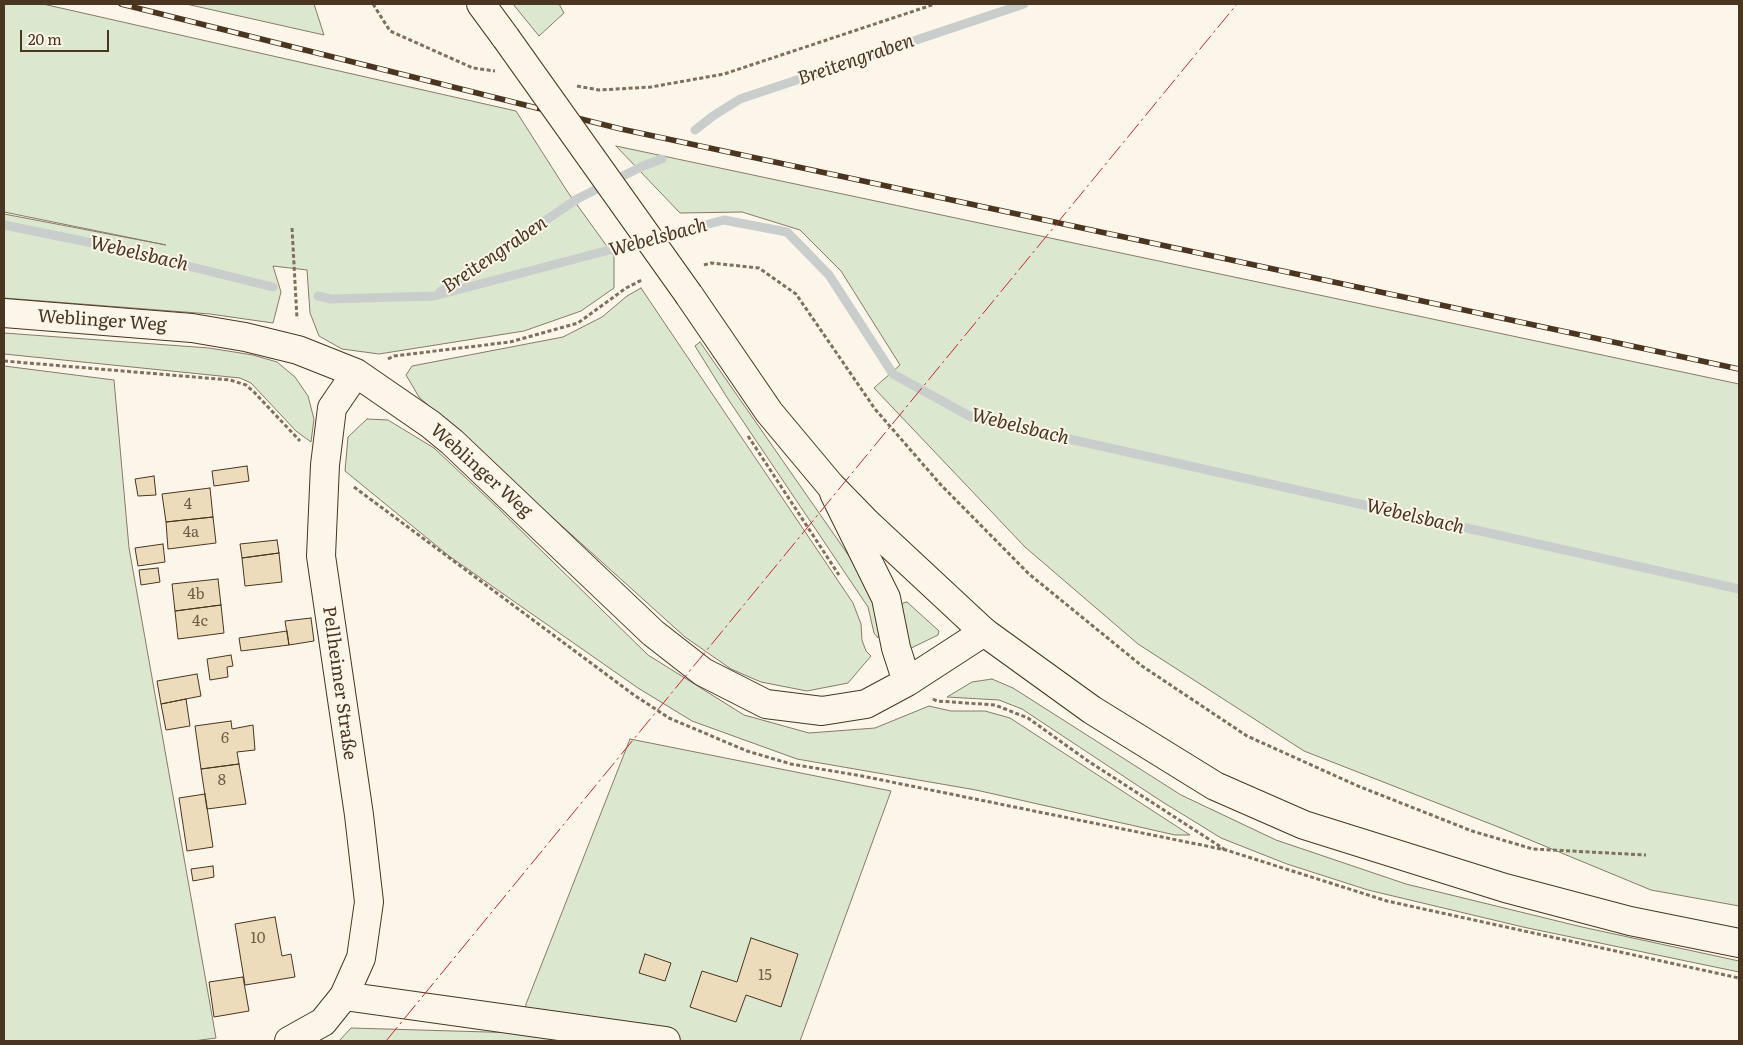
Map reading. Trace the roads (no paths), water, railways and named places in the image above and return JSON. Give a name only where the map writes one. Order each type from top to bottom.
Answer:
[{"type":"street","points":[[481,4],[689,295],[770,412],[830,485],[867,523],[984,632],[1092,710],[1215,786],[1304,824],[1505,888],[1630,921],[1739,943]]},
{"type":"street","name":"Weblinger Weg","points":[[4,313],[192,328],[245,336],[298,350],[356,373],[430,424],[452,442],[653,633],[703,672],[766,704],[822,711],[866,704],[907,682],[984,632]]},
{"type":"street","name":"Pellheimer Straße","points":[[289,1041],[323,1022],[344,996],[361,958],[369,902],[359,815],[320,556],[324,465],[332,408],[356,373]]},
{"type":"street","points":[[830,485],[886,598],[896,648],[907,682]]},
{"type":"street","points":[[344,996],[666,1041]]},
{"type":"waterway","name":"Breitengraben","points":[[695,130],[740,99],[1024,4]]},
{"type":"waterway","name":"Breitengraben","points":[[440,292],[577,199],[643,166],[662,159]]},
{"type":"waterway","name":"Webelsbach","points":[[318,296],[331,299],[434,296],[724,220],[787,232],[829,275],[893,374],[971,417],[1739,589]]},
{"type":"waterway","name":"Webelsbach","points":[[4,225],[107,246],[273,287]]},
{"type":"railway","points":[[121,4],[621,129],[1739,369]]}]
